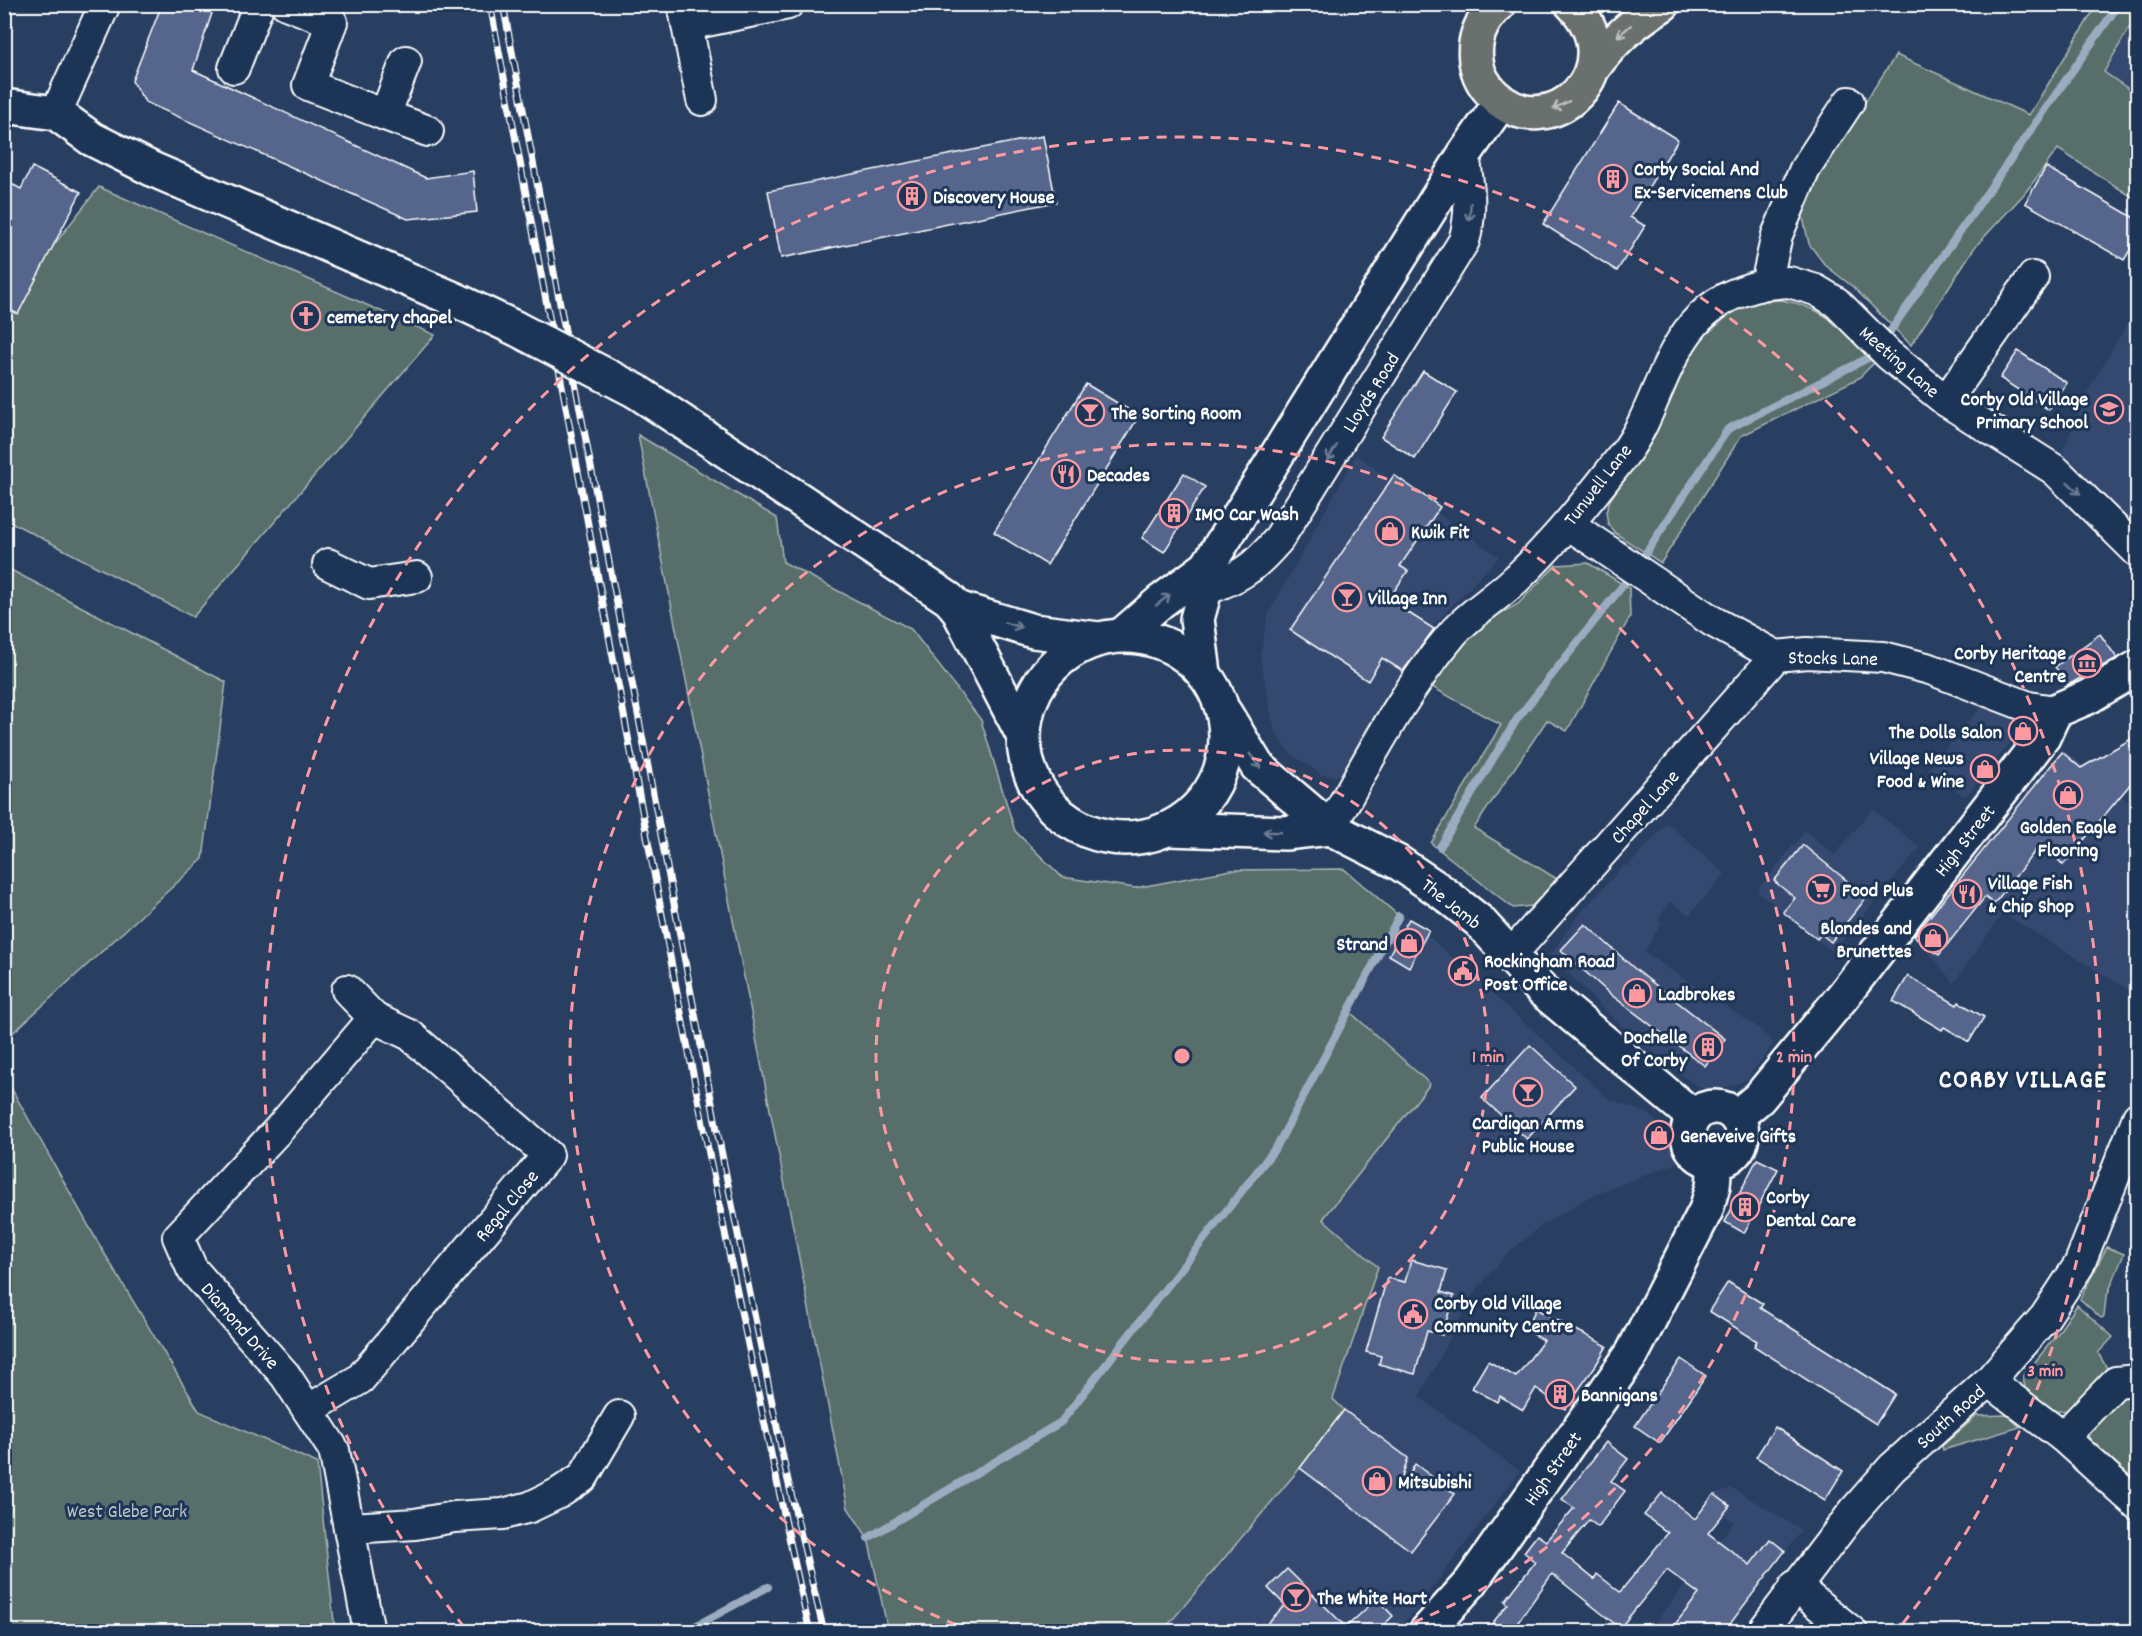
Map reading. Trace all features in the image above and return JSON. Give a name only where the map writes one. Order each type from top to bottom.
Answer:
[{"type":"main road","points":[[1572,4],[1584,17],[1592,33],[1595,50],[1593,68]]},
{"type":"main road","points":[[1491,7],[1479,29],[1475,49],[1477,70],[1487,88],[1501,102],[1519,110],[1538,112],[1556,108],[1579,92],[1612,41],[1640,18],[1663,4]]},
{"type":"main road","name":"Lloyds Road","points":[[1204,673],[1197,619],[1206,579],[1464,155],[1501,102]]},
{"type":"main road","points":[[4,106],[56,113],[92,139],[154,170],[456,300],[515,328],[636,391],[934,588],[957,608],[1023,735],[1028,769],[1045,799],[1070,822],[1101,836],[1136,838],[1168,829],[1285,833],[1330,828]]},
{"type":"main road","name":"Lloyds Road","points":[[1110,637],[1160,602],[1206,579]]},
{"type":"main road","points":[[957,608],[1033,631],[1153,639],[1181,652],[1204,673],[1224,711],[1226,746],[1217,780],[1197,808],[1168,829]]},
{"type":"main road","points":[[1023,735],[1034,693],[1060,658],[1110,637]]},
{"type":"main road","points":[[2055,711],[2088,697],[2138,667]]},
{"type":"main road","name":"The Jamb","points":[[1224,711],[1257,766],[1330,828],[1399,862],[1479,921],[1543,991],[1694,1117]]},
{"type":"main road","name":"High Street","points":[[1736,1117],[1759,1098],[1843,996],[2043,737],[2055,711]]},
{"type":"main road","points":[[1715,1107],[1731,1112],[1736,1117],[1742,1133],[1737,1150],[1731,1157],[1714,1162],[1706,1161],[1692,1150],[1687,1133],[1694,1117],[1700,1111],[1715,1107]]},
{"type":"main road","name":"High Street","points":[[1426,1632],[1471,1582],[1632,1354],[1706,1210],[1713,1186],[1714,1162]]},
{"type":"street","points":[[56,113],[105,4]]},
{"type":"street","points":[[234,68],[260,4]]},
{"type":"street","points":[[286,4],[332,22],[308,85],[428,131]]},
{"type":"street","points":[[702,100],[685,15],[788,4]]},
{"type":"street","points":[[385,115],[406,61]]},
{"type":"street","points":[[1766,284],[1777,235],[1805,169],[1849,102]]},
{"type":"street","name":"Lloyds Road","points":[[1206,579],[1232,580],[1257,564],[1278,540],[1464,241],[1471,219],[1472,198],[1464,155]]},
{"type":"street","points":[[1946,401],[2033,277]]},
{"type":"street","name":"Meeting Lane","points":[[1766,284],[1789,282],[1816,290],[1836,302],[1889,355],[1946,401],[2055,471],[2138,552]]},
{"type":"street","name":"Tunwell Lane","points":[[1330,828],[1404,697],[1455,631],[1515,580],[1568,524],[1627,450],[1675,353],[1692,326],[1716,302],[1740,290],[1766,284]]},
{"type":"street","name":"Stocks Lane","points":[[1568,524],[1712,621],[1776,656],[1807,653],[1884,657],[1930,669],[2029,707],[2055,711]]},
{"type":"street","points":[[328,564],[369,584],[417,577]]},
{"type":"street","name":"Chapel Lane","points":[[1511,955],[1776,656]]},
{"type":"street","name":"Regal Close","points":[[308,1410],[360,1378],[548,1155],[410,1035],[374,1018],[346,990]]},
{"type":"street","name":"Diamond Drive","points":[[351,1528],[334,1450],[285,1375],[192,1269],[178,1237],[280,1128],[374,1018]]},
{"type":"street","name":"South Road","points":[[1762,1632],[1794,1586],[1892,1468],[1989,1381],[2045,1317],[2079,1265],[2138,1117]]},
{"type":"street","points":[[2062,1437],[2116,1382],[2138,1380]]},
{"type":"street","points":[[1989,1381],[2062,1437],[2138,1505]]},
{"type":"street","points":[[369,1632],[351,1528],[503,1514],[530,1507],[559,1493],[584,1477],[619,1416]]},
{"type":"street","points":[[1794,1586],[1852,1632]]},
{"type":"shaded area","points":[[2137,14],[2137,200],[2104,72]]},
{"type":"shaded area","name":"Corby Old Village Primary School","points":[[2137,309],[2137,530],[2069,462],[2063,450],[2092,383]]},
{"type":"shaded area","points":[[1356,455],[1499,557],[1435,623],[1378,708],[1346,770],[1336,776],[1322,775],[1290,753],[1274,729],[1260,656],[1268,615]]},
{"type":"shaded area","points":[[1984,704],[2027,723],[1965,797],[1928,769]]},
{"type":"shaded area","points":[[2063,749],[2119,796],[2137,806],[2137,995],[2003,913],[1954,983],[1913,933]]},
{"type":"shaded area","points":[[1872,809],[1920,847],[1833,952],[1757,891],[1805,831],[1835,855]]},
{"type":"shaded area","points":[[1667,823],[1725,874],[1689,915],[1670,901],[1658,920],[1662,922],[1644,952],[1757,1027],[1774,1043],[1746,1080],[1718,1090],[1699,1087],[1657,1057],[1614,1019],[1550,955],[1578,916],[1624,865],[1628,867]]},
{"type":"shaded area","points":[[1406,916],[1609,1099],[1651,1115],[1667,1137],[1677,1163],[1589,1197],[1543,1224],[1509,1252],[1474,1292],[1419,1397],[1520,1471],[1413,1613],[1395,1631],[1163,1632],[1300,1468],[1333,1399],[1378,1267],[1322,1219],[1429,1085],[1349,1011]]},
{"type":"shaded area","points":[[1732,1488],[1802,1530],[1724,1631],[1648,1632],[1734,1522],[1708,1502],[1714,1494]]},
{"type":"green space","points":[[2097,5],[2137,5],[2137,14],[2104,72],[2127,88],[2137,100],[2137,200],[2058,149],[2025,193],[1975,247],[1911,345],[1853,287],[1825,265],[1809,244],[1802,213],[1812,182],[1896,55],[2029,115]]},
{"type":"green space","points":[[99,187],[435,335],[193,617],[5,519],[4,309]]},
{"type":"green space","points":[[1781,300],[1811,309],[1834,322],[1874,363],[1859,378],[1741,436],[1661,563],[1615,533],[1608,524],[1606,512],[1610,500],[1640,456],[1693,346],[1735,310],[1755,302]]},
{"type":"green space","points":[[638,435],[777,518],[783,562],[911,629],[981,720],[1015,831],[1062,877],[1135,888],[1231,870],[1344,869],[1399,916],[1349,1011],[1430,1084],[1323,1219],[1378,1267],[1333,1399],[1344,1410],[1300,1468],[1163,1631],[888,1631],[868,1538],[848,1508]]},
{"type":"green space","points":[[1588,563],[1629,588],[1630,617],[1567,731],[1547,720],[1474,828],[1557,879],[1532,906],[1513,908],[1431,843],[1501,725],[1423,682],[1459,636],[1518,604],[1556,565]]},
{"type":"green space","points":[[5,567],[226,682],[203,859],[5,1040]]},
{"type":"green space","name":"West Glebe Park","points":[[5,1077],[100,1246],[199,1411],[317,1463],[335,1631],[5,1631]]},
{"type":"green space","points":[[2107,1247],[2124,1254],[2106,1298],[2104,1317],[2101,1318],[2080,1299]]},
{"type":"green space","points":[[2077,1305],[2113,1337],[2098,1353],[2107,1368],[2099,1383],[2087,1397],[2071,1408],[2055,1411],[2026,1393],[2023,1377]]},
{"type":"green space","points":[[2137,1393],[2137,1490],[2091,1444],[2088,1433],[2090,1423],[2110,1399]]},
{"type":"green space","points":[[2007,1415],[2020,1427],[1943,1450],[1942,1446],[1977,1416]]},
{"type":"building","points":[[162,4],[215,4],[193,70],[426,178],[473,171],[477,212],[408,219],[145,102],[132,81]]},
{"type":"building","name":"Corby Social And Ex-Servicemens Club","points":[[1619,103],[1678,140],[1630,217],[1645,226],[1617,271],[1543,224]]},
{"type":"building","name":"Discovery House","points":[[1043,136],[1056,202],[781,258],[768,191]]},
{"type":"building","points":[[32,167],[81,192],[18,314],[4,307],[4,180],[21,189]]},
{"type":"building","points":[[2046,167],[2138,220],[2138,237],[2124,260],[2025,203]]},
{"type":"building","points":[[2018,351],[2067,383],[2049,410],[2000,378]]},
{"type":"building","points":[[1423,371],[1457,392],[1415,459],[1381,437]]},
{"type":"building","name":"Decades","points":[[1086,384],[1139,416],[1047,565],[994,532]]},
{"type":"building","name":"IMO Car Wash","points":[[1184,473],[1205,487],[1164,552],[1142,538]]},
{"type":"building","points":[[1394,475],[1440,507],[1400,566],[1408,571],[1388,600],[1434,629],[1403,671],[1382,658],[1368,681],[1290,630]]},
{"type":"building","name":"Corby Heritage Centre","points":[[2100,634],[2117,658],[2068,685],[2055,667]]},
{"type":"building","points":[[2138,735],[2138,775],[2063,865],[2042,842],[1994,904],[1985,897],[1939,955],[1914,936],[2062,752],[2081,768]]},
{"type":"building","name":"Food Plus","points":[[1803,845],[1867,897],[1831,942],[1821,934],[1817,939],[1783,912],[1795,898],[1774,881]]},
{"type":"building","name":"Strand","points":[[1409,919],[1429,930],[1409,967],[1389,955]]},
{"type":"building","points":[[1585,924],[1635,969],[1725,1039],[1705,1066],[1610,994],[1561,950]]},
{"type":"building","points":[[1908,976],[1957,1005],[1959,1002],[1984,1017],[1969,1042],[1944,1027],[1942,1030],[1893,1001]]},
{"type":"building","name":"Cardigan Arms Public House","points":[[1530,1045],[1575,1086],[1527,1139],[1482,1098]]},
{"type":"building","points":[[1757,1159],[1778,1169],[1744,1233],[1725,1222]]},
{"type":"building","name":"Corby Old Village Community Centre","points":[[1411,1260],[1447,1270],[1441,1292],[1454,1296],[1442,1335],[1427,1331],[1415,1374],[1379,1364],[1381,1356],[1366,1352],[1387,1278],[1405,1282]]},
{"type":"building","points":[[1728,1282],[1763,1304],[1760,1308],[1895,1394],[1876,1424],[1754,1346],[1757,1341],[1709,1311]]},
{"type":"building","points":[[1536,1309],[1607,1346],[1565,1409],[1536,1388],[1523,1410],[1500,1396],[1497,1402],[1472,1388],[1488,1361],[1516,1377],[1544,1340],[1525,1330]]},
{"type":"building","points":[[1681,1359],[1706,1376],[1660,1443],[1635,1426]]},
{"type":"building","name":"Mitsubishi","points":[[1344,1410],[1408,1458],[1402,1477],[1407,1479],[1415,1464],[1455,1494],[1411,1551],[1300,1468]]},
{"type":"building","points":[[1775,1427],[1843,1471],[1825,1500],[1756,1457]]},
{"type":"building","points":[[1606,1442],[1628,1459],[1611,1481],[1625,1491],[1598,1527],[1589,1520],[1562,1553],[1594,1579],[1597,1574],[1620,1592],[1668,1533],[1644,1515],[1662,1493],[1695,1519],[1714,1494],[1730,1506],[1708,1533],[1750,1565],[1770,1539],[1785,1551],[1724,1632],[1669,1632],[1699,1594],[1667,1570],[1620,1628],[1552,1574],[1511,1632],[1485,1632],[1508,1604],[1505,1601],[1535,1562],[1524,1552],[1537,1535],[1546,1541],[1574,1508],[1562,1499]]},
{"type":"building","name":"The White Hart","points":[[1287,1569],[1346,1627],[1377,1599],[1393,1616],[1376,1632],[1259,1632],[1285,1605],[1268,1588]]},
{"type":"waterway","points":[[1884,340],[2119,4]]},
{"type":"waterway","points":[[1638,565],[1728,429],[1870,357],[1877,349]]},
{"type":"waterway","points":[[1440,847],[1517,719],[1631,575]]},
{"type":"waterway","points":[[868,1538],[1061,1422],[1277,1146],[1399,916]]},
{"type":"waterway","points":[[684,1632],[768,1587]]},
{"type":"railway","points":[[490,4],[683,1023],[810,1632]]},
{"type":"railway","points":[[503,4],[718,1135],[786,1472],[824,1632]]},
{"type":"place","name":"Corby Social And Ex-Servicemens Club","points":[[1613,179]]},
{"type":"place","name":"Discovery House","points":[[912,196]]},
{"type":"place","name":"cemetery chapel","points":[[306,316]]},
{"type":"place","name":"Corby Old Village Primary School","points":[[2109,409]]},
{"type":"place","name":"The Sorting Room","points":[[1090,412]]},
{"type":"place","name":"Decades","points":[[1066,474]]},
{"type":"place","name":"IMO Car Wash","points":[[1174,513]]},
{"type":"place","name":"Kwik Fit","points":[[1390,531]]},
{"type":"place","name":"Village Inn","points":[[1347,597]]},
{"type":"place","name":"Corby Heritage Centre","points":[[2087,663]]},
{"type":"place","name":"The Dolls Salon","points":[[2023,731]]},
{"type":"place","name":"Village News Food & Wine","points":[[1985,769]]},
{"type":"place","name":"Golden Eagle Flooring","points":[[2068,795]]},
{"type":"place","name":"Food Plus","points":[[1821,889]]},
{"type":"place","name":"Village Fish & Chip Shop","points":[[1967,894]]},
{"type":"place","name":"Blondes and Brunettes","points":[[1933,938]]},
{"type":"place","name":"Strand","points":[[1409,943]]},
{"type":"place","name":"Rockingham Road Post Office","points":[[1463,971]]},
{"type":"place","name":"Ladbrokes","points":[[1637,993]]},
{"type":"place","name":"Dochelle Of Corby","points":[[1708,1047]]},
{"type":"place","name":"Cardigan Arms Public House","points":[[1528,1092]]},
{"type":"place","name":"Geneveive Gifts","points":[[1659,1135]]},
{"type":"place","name":"Corby Dental Care","points":[[1745,1207]]},
{"type":"place","name":"Corby Old Village Community Centre","points":[[1413,1314]]},
{"type":"place","name":"Bannigans","points":[[1560,1394]]},
{"type":"place","name":"Mitsubishi","points":[[1377,1481]]},
{"type":"place","name":"The White Hart","points":[[1296,1597]]},
{"type":"district","name":"CORBY VILLAGE","points":[[2023,1078]]}]
